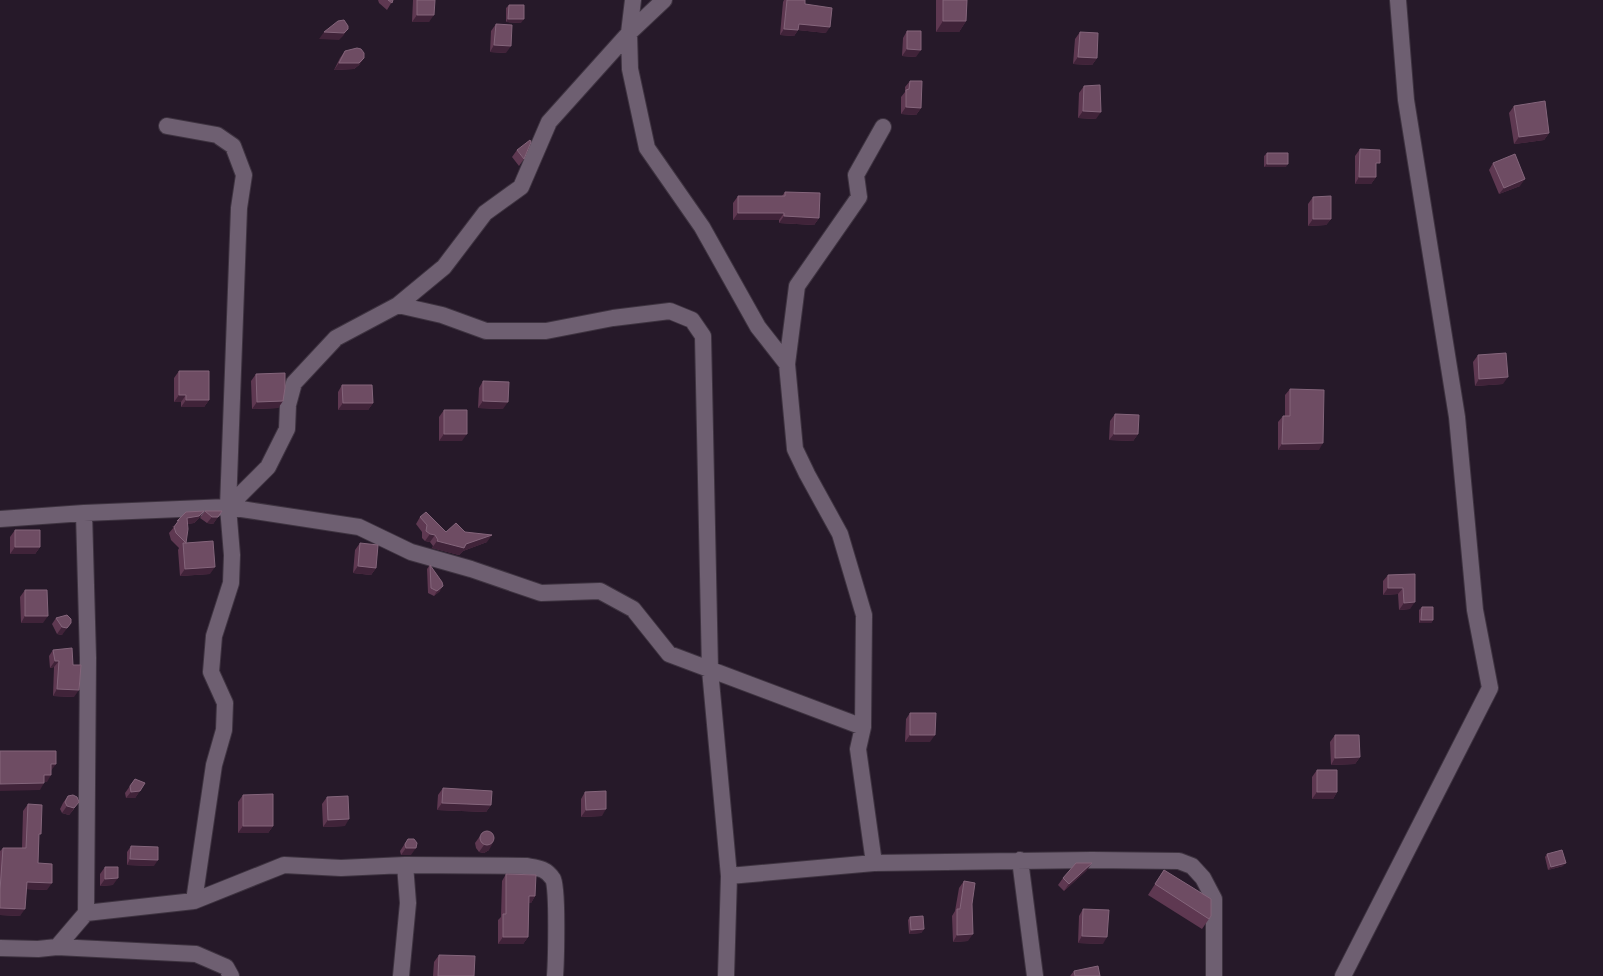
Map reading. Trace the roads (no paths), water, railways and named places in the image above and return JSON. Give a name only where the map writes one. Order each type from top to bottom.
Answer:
[{"type":"street","points":[[633,0],[629,33],[630,70],[648,148],[702,227],[758,327],[787,364]]},
{"type":"street","points":[[228,507],[268,467],[287,429],[288,405],[294,383],[336,338],[398,305],[444,267],[485,213],[521,187],[549,122],[629,33],[664,0]]},
{"type":"street","points":[[1343,976],[1490,688],[1475,610],[1457,417],[1406,100],[1398,0]]},
{"type":"street","points":[[167,126],[217,135],[233,146],[244,175],[240,208],[228,507],[232,555],[231,583],[214,636],[211,672],[224,703],[224,730],[214,765],[194,901]]},
{"type":"street","points":[[874,863],[858,749],[864,727],[864,615],[840,534],[795,449],[787,364],[796,286],[859,197],[856,175],[883,127]]},
{"type":"street","points":[[398,305],[442,314],[486,331],[546,331],[613,318],[670,311],[692,320],[703,336],[710,670],[729,876],[726,976]]},
{"type":"street","points":[[0,519],[84,513],[228,507],[359,527],[411,552],[471,568],[541,593],[600,591],[634,608],[669,654],[864,727]]},
{"type":"street","points":[[57,947],[86,913],[88,658],[84,513]]},
{"type":"street","points":[[729,876],[874,863],[1020,860],[1178,861],[1192,866],[1203,878],[1214,899],[1214,976]]},
{"type":"street","points":[[1020,860],[1035,976]]},
{"type":"street","points":[[86,913],[194,901],[284,865],[341,868],[404,865],[526,866],[545,870],[555,880],[556,976]]},
{"type":"street","points":[[401,976],[408,903],[404,865]]},
{"type":"street","points":[[0,948],[38,949],[57,947],[196,954],[226,967],[231,976]]}]
